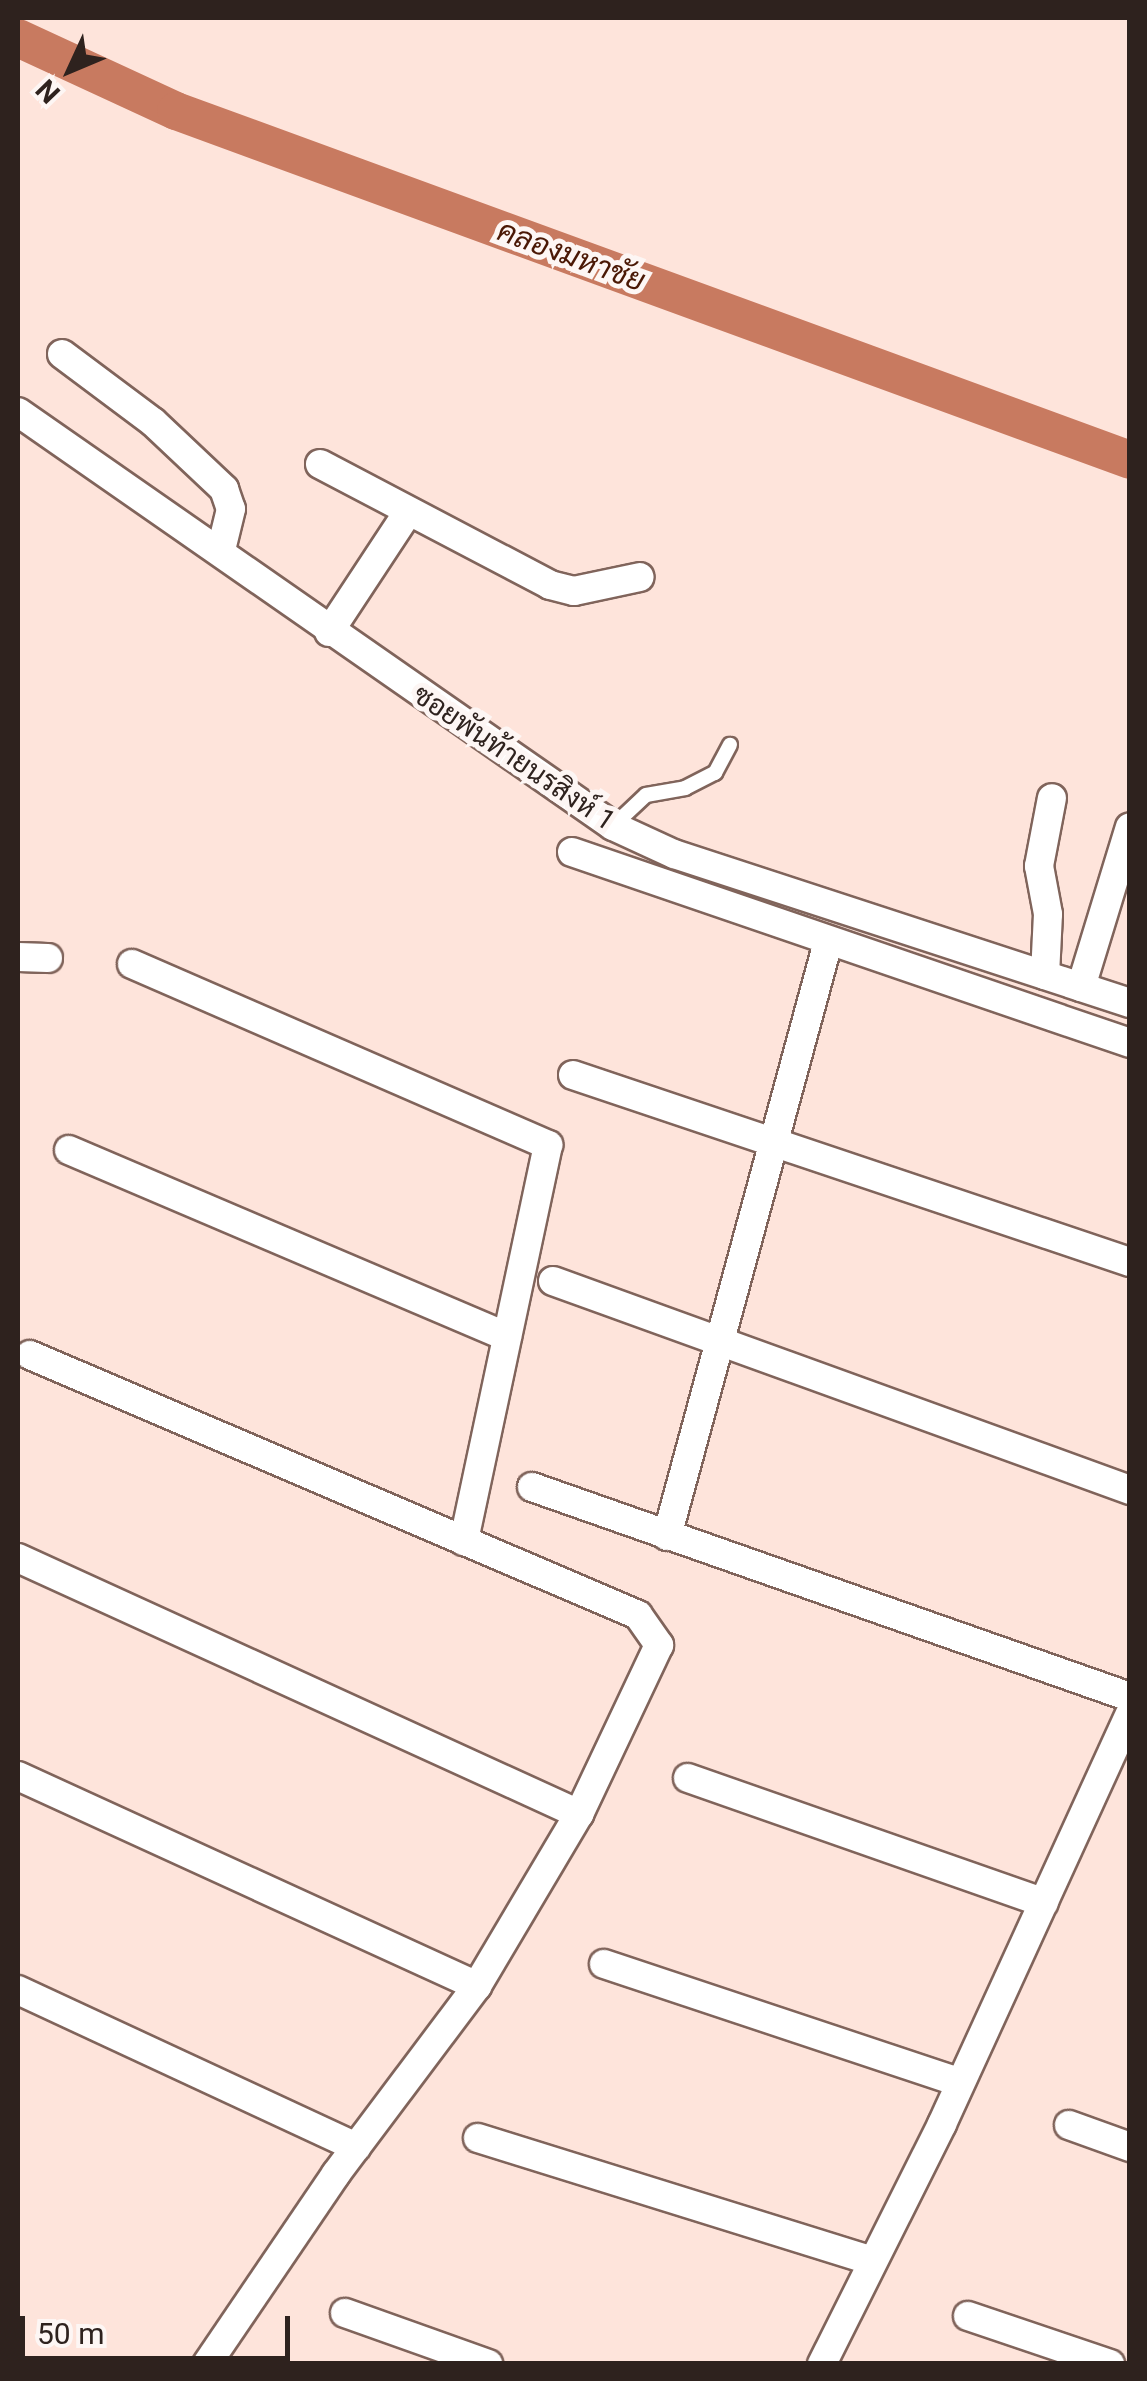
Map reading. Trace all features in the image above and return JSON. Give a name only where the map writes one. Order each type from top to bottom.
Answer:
[{"type":"street","points":[[62,354],[153,422],[224,488],[231,509],[221,550]]},
{"type":"street","name":"ซอยพันท้ายนรสิงห์ 1","points":[[18,412],[612,826],[674,854],[1130,1003]]},
{"type":"street","points":[[320,464],[550,585],[574,591],[640,577]]},
{"type":"street","points":[[329,632],[408,512]]},
{"type":"street","points":[[1046,975],[1048,914],[1039,866],[1052,798]]},
{"type":"street","points":[[1080,987],[1130,827]]},
{"type":"street","points":[[572,852],[1130,1043]]},
{"type":"street","points":[[667,1536],[828,942]]},
{"type":"street","points":[[18,957],[48,958]]},
{"type":"street","points":[[132,964],[548,1144],[464,1541]]},
{"type":"street","points":[[572,1075],[1130,1262]]},
{"type":"street","points":[[70,1150],[508,1338]]},
{"type":"street","points":[[553,1282],[1130,1490]]},
{"type":"street","points":[[30,1355],[638,1615],[659,1645],[580,1814],[477,1986],[356,2147],[207,2364]]},
{"type":"street","points":[[532,1487],[1130,1697]]},
{"type":"street","points":[[18,1558],[580,1814]]},
{"type":"street","points":[[822,2364],[868,2260],[1044,1903],[1130,1714]]},
{"type":"street","points":[[18,1776],[477,1986]]},
{"type":"street","points":[[688,1778],[1044,1903]]},
{"type":"street","points":[[604,1964],[959,2082]]},
{"type":"street","points":[[18,1990],[356,2147]]},
{"type":"street","points":[[1069,2125],[1130,2147]]},
{"type":"street","points":[[478,2138],[868,2260]]},
{"type":"street","points":[[345,2313],[488,2364]]},
{"type":"street","points":[[968,2316],[1110,2364]]},
{"type":"lane","points":[[612,826],[646,796],[686,788],[715,773],[730,745]]},
{"type":"waterway","name":"คลองมหาชัย","points":[[18,38],[176,111],[1130,460]]}]
